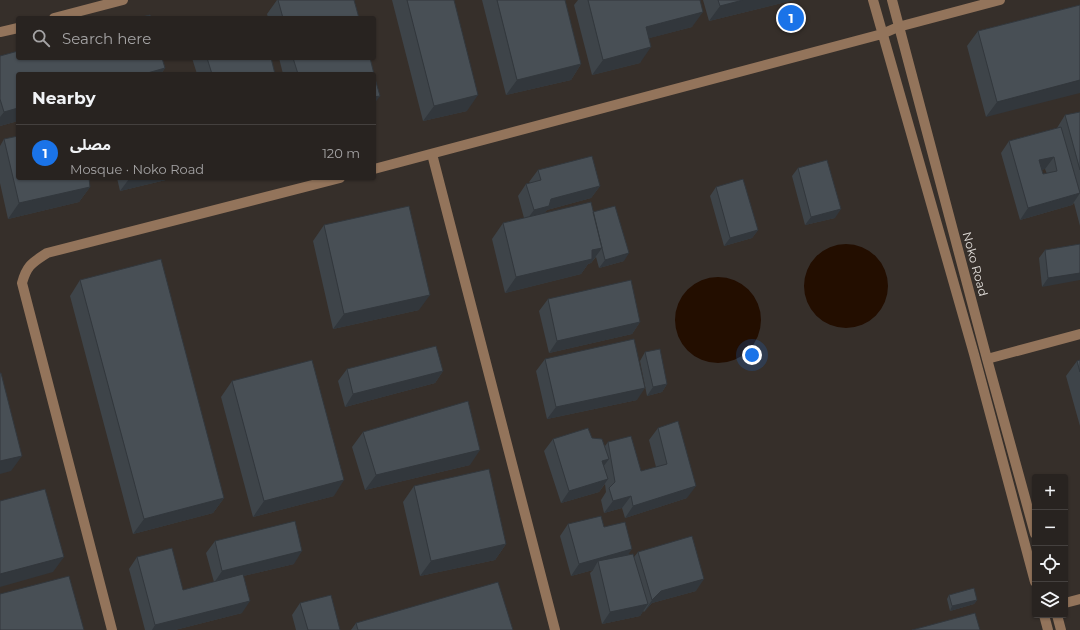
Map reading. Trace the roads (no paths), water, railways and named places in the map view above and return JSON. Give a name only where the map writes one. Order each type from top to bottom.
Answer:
[{"type":"street","points":[[62,16],[123,0]]},
{"type":"street","points":[[873,0],[974,354],[1032,571]]},
{"type":"street","name":"Noko Road","points":[[892,0],[987,360],[1032,523]]},
{"type":"street","points":[[376,168],[882,34],[898,27],[1000,0]]},
{"type":"street","points":[[0,32],[16,28]]},
{"type":"street","points":[[432,154],[555,630]]},
{"type":"street","points":[[112,630],[22,283],[25,271],[35,260],[47,253],[332,180]]},
{"type":"street","points":[[987,360],[1080,334]]},
{"type":"street","points":[[1068,603],[1080,599]]},
{"type":"street","points":[[1045,618],[1048,630]]},
{"type":"street","points":[[1058,618],[1061,630]]},
{"type":"place","name":"مصلى","points":[[791,18]]}]
